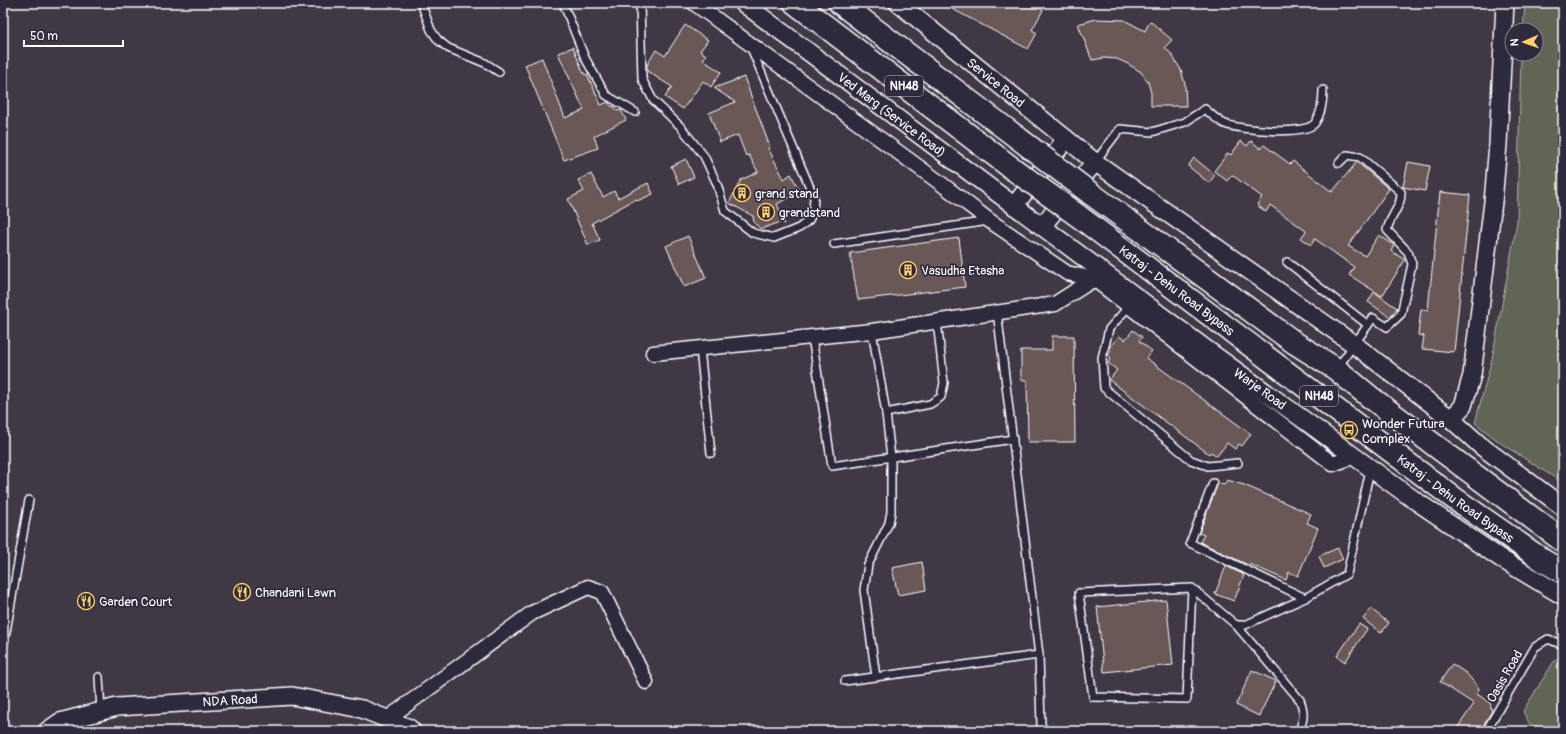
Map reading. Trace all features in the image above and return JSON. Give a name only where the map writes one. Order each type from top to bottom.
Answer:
[{"type":"highway","name":"Katraj - Dehu Road Bypass","points":[[795,3],[1013,169],[1078,215],[1455,499],[1563,572]]},
{"type":"highway","name":"Katraj - Dehu Road Bypass","points":[[840,3],[1090,193],[1295,343],[1336,369],[1382,407],[1563,541]]},
{"type":"street","points":[[694,3],[990,221],[1067,273],[1101,276],[1129,306],[1333,464],[1355,456]]},
{"type":"street","name":"Ved Marg (Service Road)","points":[[743,3],[1042,226]]},
{"type":"street","name":"Service Road","points":[[898,3],[1095,162]]},
{"type":"street","points":[[1451,419],[1463,406],[1472,375],[1498,144],[1505,3]]},
{"type":"street","points":[[1014,206],[1066,139]]},
{"type":"street","points":[[1042,226],[1095,162],[1355,344],[1451,419],[1481,446],[1563,507]]},
{"type":"street","name":"Warje Road","points":[[1042,226],[1101,276],[1371,467],[1414,500],[1503,560],[1563,596]]},
{"type":"street","points":[[653,353],[872,331],[997,311],[1055,304],[1101,276]]},
{"type":"street","points":[[387,719],[532,613],[588,587],[602,592],[646,682]]},
{"type":"street","name":"NDA Road","points":[[47,731],[60,722],[117,706],[292,696],[362,709],[409,728],[412,731]]},
{"type":"lane","points":[[421,3],[431,30],[443,44],[455,52],[471,57],[499,72]]},
{"type":"lane","points":[[563,3],[585,58],[606,95],[635,112]]},
{"type":"lane","points":[[640,3],[642,79],[653,100],[680,126],[704,156],[717,184],[725,211],[753,233],[774,238],[799,228],[809,220],[814,212],[814,197],[749,44]]},
{"type":"lane","points":[[1095,162],[1120,129],[1152,132],[1185,122],[1205,109],[1224,124],[1253,130],[1306,129],[1315,124],[1324,104],[1323,90]]},
{"type":"lane","points":[[1336,369],[1373,318],[1387,327],[1401,314],[1412,264],[1408,252],[1387,230],[1388,222],[1401,200],[1400,192],[1360,157],[1347,155],[1339,163]]},
{"type":"lane","points":[[834,244],[990,221]]},
{"type":"lane","points":[[1287,262],[1368,325]]},
{"type":"lane","points":[[1129,306],[1109,329],[1102,358],[1104,388],[1191,460],[1208,466],[1238,463]]},
{"type":"lane","points":[[997,311],[1039,655],[1041,726],[1046,731]]},
{"type":"lane","points":[[886,413],[930,404],[941,397],[944,383],[937,321]]},
{"type":"lane","points":[[872,331],[886,413],[891,458],[891,512],[888,523],[868,565],[864,590],[876,677]]},
{"type":"lane","points":[[812,337],[832,466],[1013,439]]},
{"type":"lane","points":[[700,349],[711,453]]},
{"type":"lane","points":[[1236,625],[1245,625],[1305,598],[1347,574],[1371,467]]},
{"type":"lane","points":[[1213,483],[1190,543],[1305,598]]},
{"type":"lane","points":[[3,649],[29,500]]},
{"type":"lane","points":[[1192,588],[1187,699],[1093,697],[1079,593],[1192,588],[1236,625],[1300,700],[1304,710],[1304,715],[1298,731]]},
{"type":"lane","name":"Oasis Road","points":[[1486,731],[1535,647],[1548,639],[1563,645]]},
{"type":"lane","points":[[845,681],[1039,655]]},
{"type":"lane","points":[[99,677],[101,711]]},
{"type":"green space","points":[[1525,3],[1563,3],[1563,483],[1502,444],[1475,423],[1492,359],[1517,222],[1521,62],[1544,62],[1544,22],[1524,22]]},
{"type":"green space","points":[[1558,658],[1563,659],[1563,731],[1538,730],[1530,724],[1523,711],[1553,663]]},
{"type":"building","points":[[941,3],[1030,3],[1043,10],[1032,30],[1037,33],[1028,49]]},
{"type":"building","points":[[1096,19],[1124,20],[1145,31],[1150,21],[1172,40],[1165,47],[1181,70],[1185,84],[1186,106],[1151,106],[1151,93],[1148,82],[1141,72],[1117,59],[1104,58],[1092,60],[1078,24]]},
{"type":"building","points":[[685,25],[708,40],[700,51],[706,55],[703,60],[721,72],[711,87],[703,81],[683,109],[665,97],[672,87],[647,71],[647,65],[656,50],[665,56]]},
{"type":"building","points":[[573,47],[582,70],[585,75],[587,74],[601,105],[608,102],[612,107],[614,106],[617,111],[621,110],[626,120],[594,136],[598,148],[564,160],[525,65],[542,58],[565,118],[584,110],[558,53]]},
{"type":"building","points":[[744,77],[770,147],[768,148],[784,179],[791,174],[800,192],[777,204],[785,224],[781,222],[761,229],[754,223],[753,216],[729,203],[741,180],[758,172],[749,155],[746,156],[738,135],[720,142],[709,113],[735,102],[714,88]]},
{"type":"building","points":[[1241,141],[1247,146],[1251,141],[1261,149],[1264,145],[1290,164],[1293,161],[1332,192],[1357,162],[1389,189],[1348,246],[1365,256],[1379,235],[1394,245],[1391,251],[1405,260],[1382,296],[1349,275],[1354,267],[1315,239],[1311,245],[1301,238],[1306,231],[1270,205],[1266,212],[1257,205],[1262,197],[1232,175],[1227,181],[1214,171],[1228,153],[1231,155]]},
{"type":"building","points":[[1194,158],[1215,175],[1209,183],[1188,166]]},
{"type":"building","points":[[686,159],[694,177],[679,184],[671,166]]},
{"type":"building","points":[[1408,162],[1430,166],[1425,191],[1403,187]]},
{"type":"building","points":[[591,174],[603,197],[614,191],[618,198],[648,183],[653,194],[637,201],[636,199],[592,223],[600,240],[588,245],[568,199],[584,191],[578,180]]},
{"type":"building","points":[[1440,192],[1470,195],[1454,352],[1422,349],[1424,336],[1418,335],[1421,309],[1428,310]]},
{"type":"building","points":[[688,236],[706,278],[684,287],[666,246]]},
{"type":"building","name":"Vasudha Etasha","points":[[959,238],[965,287],[858,300],[850,253]]},
{"type":"building","points":[[1374,292],[1397,308],[1390,317],[1368,302]]},
{"type":"building","points":[[1133,330],[1142,337],[1139,341],[1152,351],[1146,358],[1251,434],[1242,446],[1239,444],[1235,449],[1227,443],[1217,456],[1211,452],[1209,454],[1109,380],[1117,370],[1108,363],[1111,358],[1108,355],[1111,351],[1109,348],[1119,336],[1125,340]]},
{"type":"building","points":[[1052,336],[1074,336],[1075,442],[1028,442],[1027,380],[1021,380],[1021,350],[1052,350]]},
{"type":"building","points":[[1227,480],[1244,485],[1311,514],[1307,523],[1318,528],[1298,576],[1289,572],[1286,580],[1249,564],[1248,565],[1200,542],[1204,535],[1199,533],[1218,483],[1224,485]]},
{"type":"building","points":[[1338,548],[1343,559],[1324,568],[1319,556]]},
{"type":"building","points":[[922,562],[926,590],[898,595],[892,568]]},
{"type":"building","points":[[1226,566],[1244,575],[1234,601],[1215,594]]},
{"type":"building","points":[[1166,600],[1173,665],[1104,672],[1097,607]]},
{"type":"building","points":[[1371,609],[1389,623],[1381,633],[1363,619]]},
{"type":"building","points":[[1359,624],[1367,629],[1345,662],[1337,656]]},
{"type":"building","points":[[1452,664],[1466,673],[1479,688],[1477,694],[1490,703],[1492,711],[1480,731],[1455,731],[1474,704],[1440,682]]},
{"type":"building","points":[[1252,670],[1276,681],[1259,716],[1236,705]]},
{"type":"place","name":"grand stand","points":[[742,193]]},
{"type":"place","name":"grandstand","points":[[766,212]]},
{"type":"place","name":"Vasudha Etasha","points":[[908,270]]},
{"type":"place","name":"Wonder Futura Complex","points":[[1349,430]]},
{"type":"place","name":"Chandani Lawn","points":[[242,592]]},
{"type":"place","name":"Garden Court","points":[[86,601]]}]
